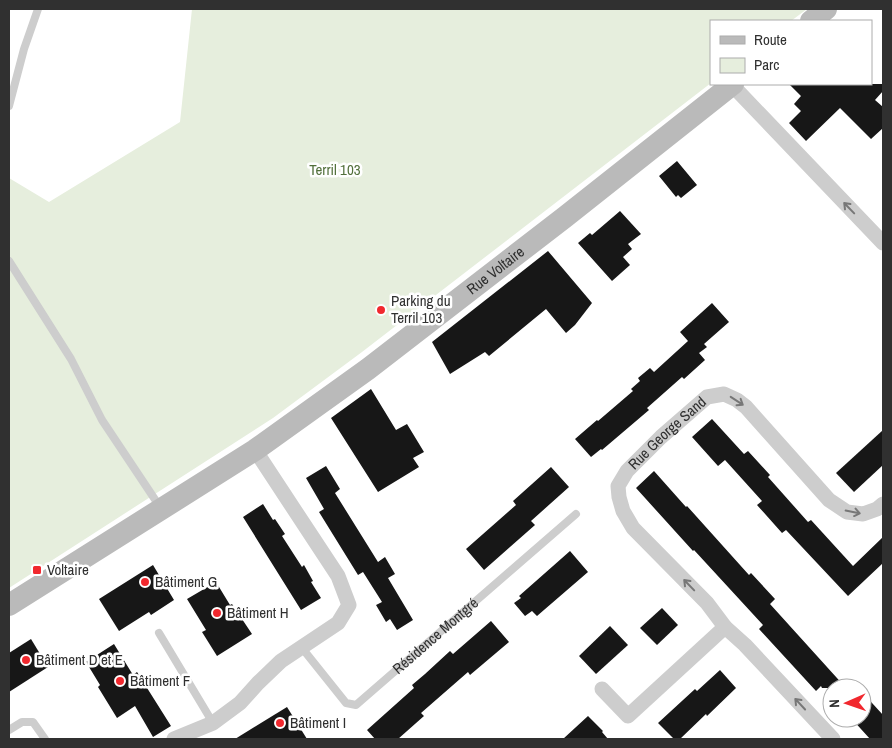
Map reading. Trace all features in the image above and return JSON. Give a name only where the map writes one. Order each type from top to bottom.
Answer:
[{"type":"street","points":[[811,20],[826,9]]},
{"type":"street","name":"Rue Voltaire","points":[[9,605],[254,450],[368,369],[565,217],[731,85]]},
{"type":"street","points":[[733,85],[883,243]]},
{"type":"street","name":"Rue George Sand","points":[[834,739],[745,645],[725,627],[707,603],[633,528],[623,511],[618,486],[627,470],[707,396],[724,394],[742,404],[829,500],[847,512],[863,514],[877,509],[883,504]]},
{"type":"street","points":[[174,739],[213,723],[240,703],[281,661],[338,623],[349,605],[338,576],[254,450]]},
{"type":"street","points":[[602,689],[628,716],[725,627]]},
{"type":"lane","points":[[9,106],[24,49],[38,9]]},
{"type":"lane","points":[[9,261],[71,359],[102,420],[161,509]]},
{"type":"lane","name":"Résidence Montgré","points":[[302,648],[346,703],[356,705],[576,514]]},
{"type":"lane","points":[[159,633],[213,723]]},
{"type":"lane","points":[[9,730],[22,722],[33,722],[45,739]]},
{"type":"green space","name":"Terril 103","points":[[192,9],[807,9],[792,20],[710,20],[710,84],[362,352],[273,418],[9,588],[9,178],[49,202],[180,122]]},
{"type":"building","points":[[883,84],[883,91],[875,100],[883,107],[883,128],[871,139],[840,108],[806,141],[789,123],[801,111],[794,104],[801,96],[790,85]]},
{"type":"building","points":[[677,161],[697,185],[681,198],[678,195],[676,197],[659,176]]},
{"type":"building","points":[[620,211],[641,234],[628,244],[632,249],[623,257],[630,265],[612,281],[578,243],[590,233],[592,235]]},
{"type":"building","points":[[548,251],[592,303],[575,325],[566,333],[546,309],[489,356],[485,352],[450,374],[432,342]]},
{"type":"building","points":[[712,303],[729,322],[704,344],[707,347],[699,353],[705,360],[684,379],[682,377],[647,408],[649,410],[591,457],[575,439],[633,391],[631,389],[640,381],[638,378],[650,368],[654,372],[688,341],[680,332]]},
{"type":"building","points":[[371,389],[396,430],[407,424],[424,452],[413,458],[419,467],[378,492],[331,418]]},
{"type":"building","points":[[712,419],[744,454],[748,451],[770,475],[768,477],[808,522],[811,520],[853,566],[883,537],[883,563],[848,596],[786,530],[782,533],[757,505],[762,501],[725,460],[718,466],[692,437]]},
{"type":"building","points":[[883,430],[883,465],[854,492],[836,473]]},
{"type":"building","points":[[326,466],[340,489],[335,493],[378,562],[385,557],[395,574],[388,578],[413,620],[397,630],[390,619],[386,622],[376,605],[382,602],[363,572],[358,575],[319,512],[324,509],[306,478]]},
{"type":"building","points":[[551,467],[569,487],[531,521],[535,525],[484,570],[466,549],[516,505],[513,501]]},
{"type":"building","points":[[654,471],[749,575],[751,573],[775,599],[770,604],[837,678],[822,678],[822,688],[821,686],[816,691],[759,629],[763,625],[636,488]]},
{"type":"building","points":[[263,504],[285,534],[282,536],[302,567],[304,565],[313,581],[311,582],[321,598],[301,610],[243,517]]},
{"type":"building","points":[[570,551],[588,572],[537,616],[532,611],[525,616],[514,603],[521,598],[519,596]]},
{"type":"building","name":"Bâtiment G","points":[[153,565],[174,600],[151,615],[149,612],[119,631],[99,599]]},
{"type":"building","name":"Bâtiment H","points":[[216,582],[230,605],[232,604],[252,634],[217,656],[202,632],[206,630],[187,599]]},
{"type":"building","points":[[662,608],[678,625],[657,645],[640,628]]},
{"type":"building","points":[[491,621],[509,642],[470,675],[468,672],[421,713],[424,716],[398,739],[375,739],[367,730],[414,688],[412,685],[450,651],[453,654]]},
{"type":"building","points":[[610,626],[628,645],[596,674],[579,656]]},
{"type":"building","name":"Bâtiment D et E","points":[[31,639],[48,667],[9,692],[9,653]]},
{"type":"building","name":"Bâtiment F","points":[[114,644],[133,675],[137,672],[171,726],[153,737],[135,706],[117,718],[98,687],[100,685],[86,662]]},
{"type":"building","points":[[720,670],[736,688],[680,739],[674,739],[658,723],[695,689],[697,691]]},
{"type":"building","points":[[872,703],[883,715],[883,739],[870,739],[860,728],[872,728]]},
{"type":"building","name":"Bâtiment I","points":[[287,707],[307,739],[235,739]]},
{"type":"building","points":[[588,716],[608,739],[563,739]]},
{"type":"place","name":"Parking du Terril 103","points":[[381,310]]},
{"type":"place","name":"Voltaire","points":[[37,570]]},
{"type":"place","name":"Bâtiment G","points":[[145,582]]},
{"type":"place","name":"Bâtiment H","points":[[217,613]]},
{"type":"place","name":"Bâtiment D et E","points":[[26,660]]},
{"type":"place","name":"Bâtiment F","points":[[120,681]]},
{"type":"place","name":"Bâtiment I","points":[[280,723]]}]
